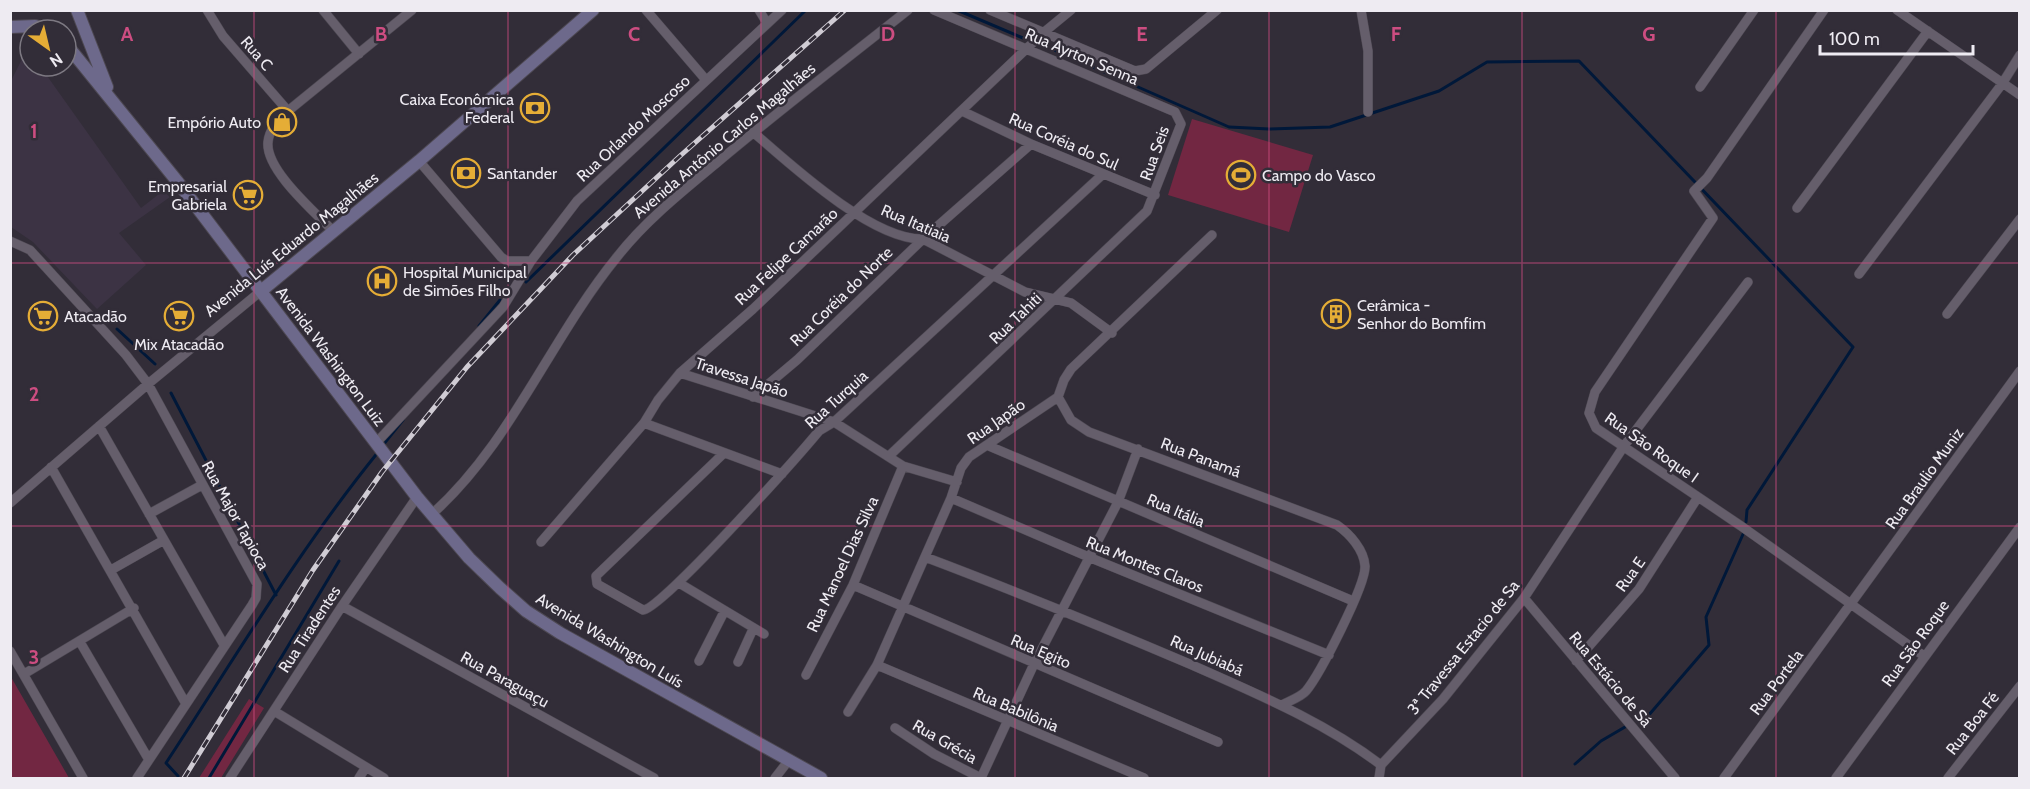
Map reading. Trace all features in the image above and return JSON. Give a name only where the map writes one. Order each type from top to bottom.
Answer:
[{"type":"main road","name":"Avenida Washington Luiz","points":[[77,10],[112,99]]},
{"type":"main road","name":"Avenida Luís Eduardo Magalhães","points":[[261,291],[419,161],[593,10]]},
{"type":"main road","points":[[80,60],[87,39]]},
{"type":"main road","name":"Avenida Washington Luiz","points":[[78,58],[261,291],[382,452]]},
{"type":"main road","name":"Avenida Washington Luís","points":[[382,452],[417,497],[470,558],[526,611],[609,661],[821,778]]},
{"type":"street","name":"Rua C","points":[[207,10],[223,36],[288,111]]},
{"type":"street","points":[[323,10],[359,54]]},
{"type":"street","points":[[334,232],[282,177],[269,154],[271,133],[276,123],[288,111],[412,10]]},
{"type":"street","points":[[646,10],[706,80]]},
{"type":"street","points":[[759,10],[767,22]]},
{"type":"street","name":"Rua Orlando Moscoso","points":[[382,452],[411,404],[503,307],[531,261],[578,201],[782,10]]},
{"type":"street","name":"Avenida Antônio Carlos Magalhães","points":[[432,515],[459,488],[484,457],[616,258],[674,199],[753,132],[908,10]]},
{"type":"street","name":"Rua Ayrton Senna","points":[[934,10],[1175,112],[1180,120]]},
{"type":"street","name":"Rua Ayrton Senna","points":[[990,10],[1126,70],[1135,71],[1146,69],[1217,10]]},
{"type":"street","name":"Rua Felipe Camarão","points":[[541,542],[644,423],[658,400],[680,372],[753,309],[1043,33],[1071,10]]},
{"type":"street","points":[[1361,10],[1368,51],[1368,112]]},
{"type":"street","points":[[1700,87],[1754,10]]},
{"type":"street","name":"Rua São Roque I","points":[[1824,10],[1707,178],[1697,188],[1695,193],[1713,218],[1594,392],[1589,405],[1590,419],[1596,429],[1853,603],[1924,656]]},
{"type":"street","points":[[1898,10],[2019,95]]},
{"type":"street","points":[[1912,20],[1918,10]]},
{"type":"street","points":[[1797,208],[1928,31]]},
{"type":"street","points":[[1859,274],[2002,84],[2019,55]]},
{"type":"street","name":"Rua Coréia do Sul","points":[[962,111],[1102,175],[1155,195]]},
{"type":"street","name":"Rua Seis","points":[[1155,195],[1180,120]]},
{"type":"street","name":"Rua Itatiaia","points":[[753,132],[826,194],[854,212],[895,233],[923,239],[1025,292],[1071,303],[1112,333]]},
{"type":"street","name":"Rua Coréia do Norte","points":[[753,397],[797,360],[923,239],[1031,144]]},
{"type":"street","points":[[419,161],[501,257],[507,261],[531,261]]},
{"type":"street","name":"Rua Turquia","points":[[723,454],[596,576],[599,586],[645,610],[679,583],[782,474],[819,431],[834,422],[1102,175]]},
{"type":"street","name":"Rua Tahiti","points":[[889,456],[1147,211],[1155,195]]},
{"type":"street","points":[[1947,314],[2019,219]]},
{"type":"street","name":"Rua Japão","points":[[848,712],[878,665],[951,498],[961,468],[969,457],[989,446],[1058,397],[1071,369],[1112,333],[1212,235]]},
{"type":"street","name":"Rua Major Tapioca","points":[[10,241],[30,250],[126,355],[148,384],[201,485],[253,574],[258,591],[252,605],[137,778]]},
{"type":"street","name":"3ª Travessa Estacio de Sa","points":[[1381,765],[1443,699],[1524,598],[1624,446],[1748,282]]},
{"type":"street","name":"Avenida Luís Eduardo Magalhães","points":[[10,503],[148,384],[261,291]]},
{"type":"street","name":"Rua Braulio Muniz","points":[[1853,603],[2019,371]]},
{"type":"street","name":"Travessa Japão","points":[[680,372],[834,422],[903,466],[957,482]]},
{"type":"street","name":"Rua Panamá","points":[[1058,397],[1065,411],[1078,426],[1326,520],[1345,531],[1362,553],[1365,566],[1362,585],[1353,601]]},
{"type":"street","points":[[644,423],[782,474]]},
{"type":"street","points":[[99,426],[224,645]]},
{"type":"street","name":"Rua Itália","points":[[989,446],[1353,601]]},
{"type":"street","points":[[981,778],[1034,664],[1091,558],[1118,502],[1138,449]]},
{"type":"street","name":"Rua Manoel Dias Silva","points":[[806,675],[853,585],[903,466]]},
{"type":"street","points":[[51,467],[134,608],[186,704]]},
{"type":"street","points":[[149,514],[201,485]]},
{"type":"street","name":"Rua Tiradentes","points":[[230,778],[342,606],[417,497]]},
{"type":"street","name":"Rua E","points":[[1576,661],[1639,588],[1698,497]]},
{"type":"street","name":"Rua Montes Claros","points":[[951,498],[1329,655]]},
{"type":"street","name":"Rua São Roque","points":[[1836,778],[2019,527]]},
{"type":"street","points":[[111,570],[164,540]]},
{"type":"street","name":"Rua Jubiabá","points":[[925,557],[1064,609],[1282,705]]},
{"type":"street","points":[[679,583],[764,634]]},
{"type":"street","name":"Rua Egito","points":[[853,585],[1218,742]]},
{"type":"street","name":"Rua Estácio de Sá","points":[[1524,598],[1676,778]]},
{"type":"street","points":[[1282,705],[1304,693],[1329,655],[1353,601]]},
{"type":"street","name":"Rua Portela","points":[[1724,778],[1853,603]]},
{"type":"street","name":"Rua Paraguaçu","points":[[342,606],[654,778]]},
{"type":"street","points":[[24,674],[134,608]]},
{"type":"street","points":[[699,661],[724,612]]},
{"type":"street","points":[[738,662],[753,629]]},
{"type":"street","points":[[80,642],[149,760]]},
{"type":"street","points":[[10,651],[83,778]]},
{"type":"street","name":"Rua Babilônia","points":[[878,665],[1144,778]]},
{"type":"street","name":"Rua Boa Fé","points":[[1948,778],[2019,686]]},
{"type":"street","points":[[1282,705],[1344,739],[1381,765],[1379,778]]},
{"type":"street","points":[[274,711],[384,778]]},
{"type":"street","name":"Rua Grécia","points":[[895,728],[934,754],[981,778]]},
{"type":"street","points":[[775,778],[789,760]]},
{"type":"street","points":[[359,778],[366,767]]},
{"type":"shaded area","points":[[18,67],[18,78],[49,78],[141,208],[163,191],[170,197],[119,233],[146,265],[97,309],[33,242],[11,227],[11,81]]},
{"type":"shaded area","name":"Campo do Vasco","points":[[1192,119],[1313,155],[1289,232],[1168,195]]},
{"type":"shaded area","points":[[11,677],[69,778],[11,778]]},
{"type":"shaded area","points":[[249,699],[264,708],[221,778],[199,778]]},
{"type":"waterway","points":[[526,282],[806,10]]},
{"type":"waterway","points":[[957,10],[1023,38]]},
{"type":"waterway","points":[[1038,43],[1229,127],[1269,129],[1330,127],[1439,91],[1487,62],[1579,61],[1853,347],[1747,510],[1746,522]]},
{"type":"waterway","points":[[479,326],[500,300]]},
{"type":"waterway","points":[[117,329],[155,364]]},
{"type":"waterway","points":[[171,393],[276,595]]},
{"type":"waterway","points":[[383,445],[403,420]]},
{"type":"waterway","points":[[178,776],[166,763],[295,565],[379,451]]},
{"type":"waterway","points":[[1642,723],[1709,645],[1706,617],[1744,532]]},
{"type":"waterway","points":[[209,778],[339,561]]},
{"type":"waterway","points":[[1575,764],[1601,741],[1625,727]]},
{"type":"railway","points":[[184,778],[313,570],[382,472],[467,367],[573,255],[680,156],[845,10]]},
{"type":"place","name":"Caixa Econômica Federal","points":[[535,108]]},
{"type":"place","name":"Empório Auto","points":[[282,122]]},
{"type":"place","name":"Santander","points":[[466,173]]},
{"type":"place","name":"Campo do Vasco","points":[[1241,175]]},
{"type":"place","name":"Empresarial Gabriela","points":[[248,195]]},
{"type":"place","name":"Hospital Municipal de Simões Filho","points":[[382,281]]},
{"type":"place","name":"Cerâmica - Senhor do Bomfim","points":[[1336,314]]},
{"type":"place","name":"Atacadão","points":[[43,316]]},
{"type":"place","name":"Mix Atacadão","points":[[179,316]]}]
